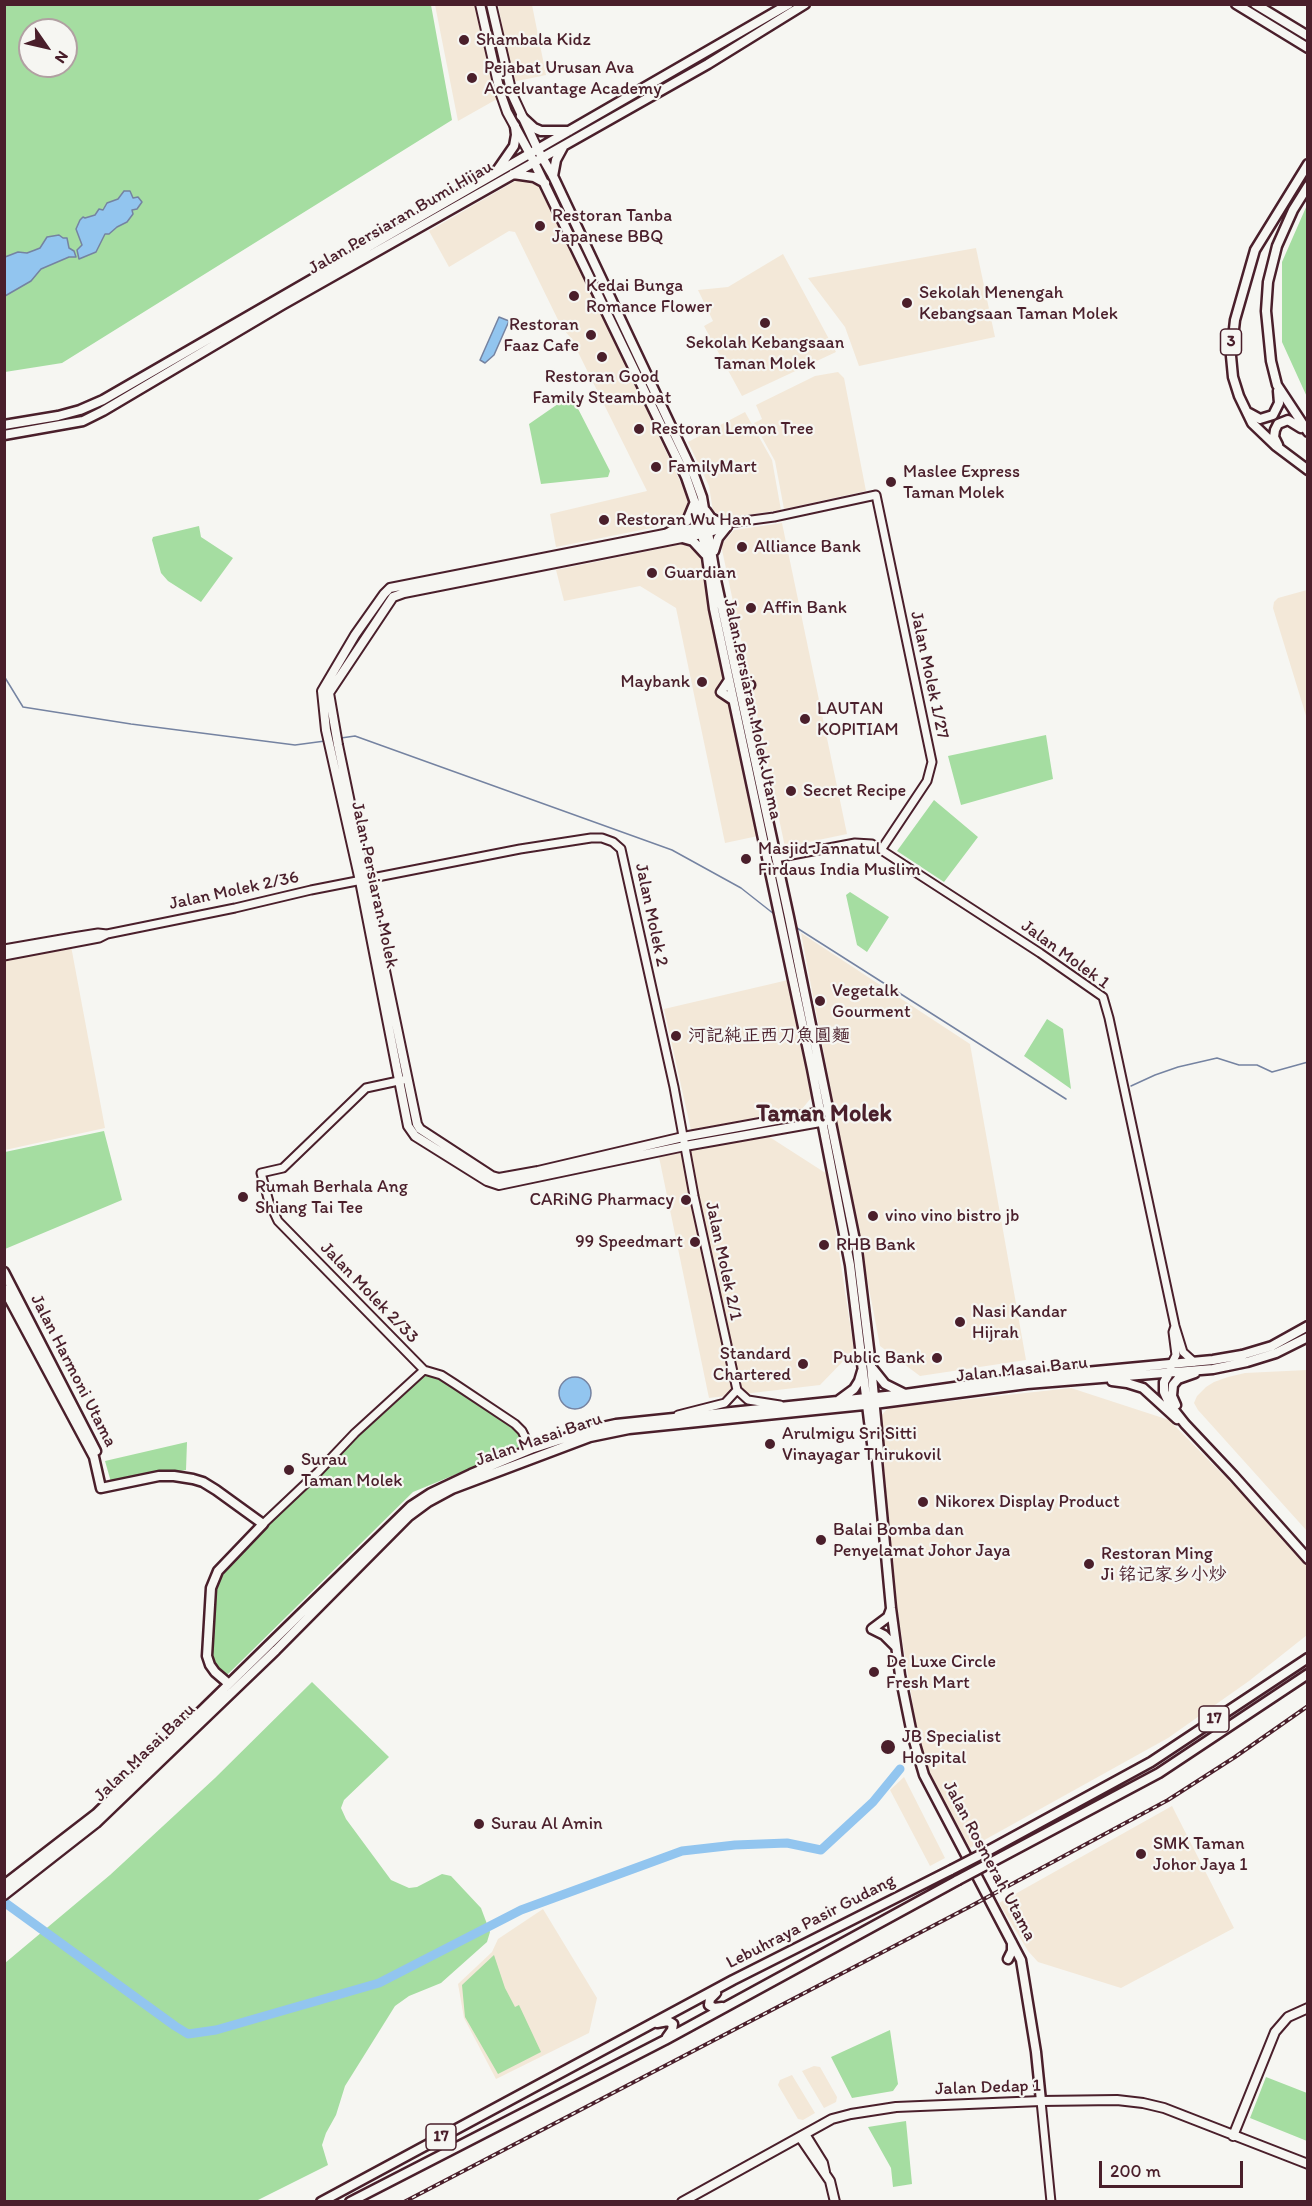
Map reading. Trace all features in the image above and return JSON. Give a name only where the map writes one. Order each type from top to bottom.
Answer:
[{"type":"main road","points":[[480,4],[500,92],[515,126],[553,176],[694,475],[704,508],[704,530]]},
{"type":"main road","points":[[491,4],[512,94],[545,183],[686,477],[704,530]]},
{"type":"main road","name":"Jalan Persiaran Bumi Hijau","points":[[4,425],[58,416],[103,400],[326,275],[513,174],[570,131],[789,4]]},
{"type":"main road","name":"Jalan Persiaran Bumi Hijau","points":[[378,247],[492,177],[565,144],[708,64],[805,4]]},
{"type":"main road","points":[[1236,4],[1308,48]]},
{"type":"main road","points":[[1255,4],[1308,36]]},
{"type":"main road","points":[[1278,30],[1283,22]]},
{"type":"main road","points":[[708,64],[709,55],[724,43]]},
{"type":"main road","points":[[678,69],[703,59],[708,64]]},
{"type":"main road","points":[[521,116],[541,131],[570,131]]},
{"type":"main road","points":[[492,177],[514,146],[515,126]]},
{"type":"main road","points":[[553,176],[556,160],[565,144]]},
{"type":"main road","name":"3","points":[[1308,164],[1259,242],[1246,280],[1233,331],[1231,356],[1233,377],[1242,405],[1258,430],[1308,470]]},
{"type":"main road","points":[[513,174],[534,177],[545,183]]},
{"type":"main road","name":"3","points":[[1308,186],[1280,239],[1268,282],[1267,329],[1277,385],[1308,434]]},
{"type":"main road","name":"Jalan Persiaran Bumi Hijau","points":[[4,435],[83,421],[326,275]]},
{"type":"main road","points":[[1242,405],[1254,417],[1263,420],[1270,417],[1277,411],[1280,403],[1277,385]]},
{"type":"main road","points":[[1289,456],[1274,437],[1278,424],[1285,420],[1292,421],[1308,434]]},
{"type":"main road","points":[[668,533],[687,521],[695,502]]},
{"type":"main road","points":[[679,537],[693,541],[710,557],[724,526],[711,518],[704,508]]},
{"type":"main road","name":"Jalan Persiaran Molek","points":[[704,530],[668,533],[394,587],[387,590],[355,635],[322,691],[417,1124],[420,1129],[492,1176],[499,1178],[683,1137],[819,1112]]},
{"type":"main road","name":"Jalan Persiaran Molek","points":[[332,734],[330,693],[393,597],[704,530]]},
{"type":"main road","name":"Jalan Persiaran Molek Utama","points":[[704,530],[710,557],[710,586],[776,858],[826,1117],[867,1366],[870,1401]]},
{"type":"main road","points":[[733,701],[736,686]]},
{"type":"main road","name":"Jalan Persiaran Molek Utama","points":[[736,686],[721,692],[733,701],[812,1069],[819,1112],[826,1117]]},
{"type":"main road","name":"Jalan Persiaran Molek","points":[[364,880],[398,1081],[408,1126],[415,1136],[493,1184],[499,1185],[540,1177],[826,1117]]},
{"type":"main road","name":"Jalan Harmoni Utama","points":[[4,1272],[88,1432],[99,1456],[104,1487]]},
{"type":"main road","name":"Jalan Harmoni Utama","points":[[4,1290],[94,1457],[104,1487]]},
{"type":"main road","name":"Jalan Masai Baru","points":[[870,1401],[894,1401],[1027,1384],[1087,1379],[1213,1360],[1252,1352],[1279,1343],[1308,1326]]},
{"type":"main road","name":"Jalan Masai Baru","points":[[6,1889],[96,1823],[242,1683],[398,1527],[422,1506],[452,1490],[590,1437],[629,1429],[870,1401],[1011,1379],[1171,1367],[1213,1369],[1276,1353],[1308,1337]]},
{"type":"main road","points":[[894,1401],[881,1408],[872,1421],[861,1412],[841,1404],[854,1389],[867,1366],[885,1383],[905,1394]]},
{"type":"main road","points":[[1171,1367],[1164,1382],[1164,1392],[1170,1405],[1308,1559]]},
{"type":"main road","points":[[1203,1441],[1198,1431],[1174,1403],[1171,1391],[1178,1379],[1213,1369]]},
{"type":"main road","points":[[1087,1379],[1126,1383],[1143,1389],[1185,1424]]},
{"type":"main road","name":"Jalan Rosmerah Utama","points":[[870,1401],[879,1451],[877,1460],[891,1608],[904,1696],[920,1766],[1012,1940],[1023,1969],[1041,2101]]},
{"type":"main road","name":"Jalan Masai Baru","points":[[6,1889],[96,1814],[411,1506],[441,1487],[531,1449],[593,1429],[638,1421],[786,1406],[841,1404]]},
{"type":"main road","points":[[520,1463],[529,1457],[531,1449]]},
{"type":"main road","points":[[104,1487],[159,1476],[194,1479],[210,1486],[263,1524],[218,1570],[211,1588],[207,1656],[215,1672],[229,1684],[234,1686],[242,1683]]},
{"type":"main road","points":[[891,1608],[888,1617],[872,1629],[888,1638],[897,1647]]},
{"type":"main road","name":"Lebuhraya Pasir Gudang","points":[[321,2202],[733,1980],[984,1853],[1151,1762],[1308,1658]]},
{"type":"main road","name":"Lebuhraya Pasir Gudang","points":[[350,2202],[664,2040],[1159,1773],[1308,1674]]},
{"type":"main road","points":[[1008,1959],[1012,1951],[1012,1940]]},
{"type":"main road","points":[[729,2005],[714,2008],[708,2003],[712,1996],[733,1980]]},
{"type":"main road","points":[[1233,2136],[1275,2032],[1288,2017],[1308,2008]]},
{"type":"main road","points":[[651,2024],[671,2022],[672,2030],[664,2040]]},
{"type":"main road","name":"Jalan Dedap 1","points":[[681,2202],[832,2119],[896,2107],[1041,2101],[1117,2100],[1143,2103],[1164,2108],[1308,2164]]},
{"type":"main road","points":[[802,2135],[822,2163],[834,2190],[835,2202]]},
{"type":"street","name":"Jalan Persiaran Molek","points":[[704,530],[876,495]]},
{"type":"street","name":"Jalan Molek 1/27","points":[[876,495],[932,762],[927,781],[881,850]]},
{"type":"street","name":"Jalan Molek 2","points":[[364,880],[520,849],[591,838],[602,838],[621,849],[683,1137]]},
{"type":"street","name":"Jalan Molek 1","points":[[776,858],[855,843],[872,844],[1063,968],[1103,997],[1110,1018],[1175,1326],[1183,1352],[1194,1362]]},
{"type":"street","name":"Jalan Molek 2/36","points":[[4,950],[84,935],[107,934],[364,880]]},
{"type":"street","name":"Jalan Molek 2/36","points":[[4,957],[99,938],[107,934]]},
{"type":"street","points":[[398,1081],[408,1079]]},
{"type":"street","name":"Jalan Molek 2/33","points":[[398,1081],[366,1088],[283,1168],[261,1173],[269,1202],[278,1221],[424,1370]]},
{"type":"street","name":"Jalan Molek 2/1","points":[[683,1137],[698,1216],[737,1390]]},
{"type":"street","name":"Jalan Molek 1","points":[[1171,1367],[1176,1355],[1173,1332],[1175,1326]]},
{"type":"street","points":[[263,1524],[355,1433],[424,1370],[441,1375],[515,1424],[522,1431],[531,1449]]},
{"type":"street","points":[[668,1418],[725,1403],[737,1390],[748,1400],[786,1406]]},
{"type":"street","points":[[1041,2101],[1052,2202]]},
{"type":"shaded area","points":[[435,5],[476,5],[497,99],[458,121]]},
{"type":"shaded area","points":[[498,5],[532,5],[546,75],[513,82]]},
{"type":"shaded area","points":[[517,180],[540,185],[688,498],[687,512],[676,523],[556,547],[550,514],[647,491],[515,232],[509,231],[449,267],[429,231]]},
{"type":"shaded area","name":"Sekolah Menengah Kebangsaan Taman Molek","points":[[976,248],[995,337],[859,366],[845,327],[808,278]]},
{"type":"shaded area","name":"Sekolah Kebangsaan Taman Molek","points":[[783,254],[836,352],[742,396],[704,326],[713,321],[698,290],[728,287]]},
{"type":"shaded area","points":[[838,372],[844,378],[866,491],[784,509],[775,461],[754,423],[762,419],[756,405],[815,376]]},
{"type":"shaded area","points":[[745,412],[772,460],[781,510],[725,518],[713,511],[709,486],[688,442]]},
{"type":"shaded area","points":[[782,523],[847,834],[785,847],[721,545],[734,530]]},
{"type":"shaded area","points":[[683,544],[700,553],[758,836],[725,843],[676,608],[640,586],[564,601],[556,570]]},
{"type":"shaded area","points":[[1308,590],[1307,719],[1273,608],[1278,598]]},
{"type":"shaded area","points":[[801,933],[970,1044],[1026,1360],[920,1376],[880,1346]]},
{"type":"shaded area","points":[[71,946],[105,1128],[5,1150],[4,960]]},
{"type":"shaded area","points":[[788,980],[811,1098],[802,1109],[691,1130],[664,1009]]},
{"type":"shaded area","points":[[768,1136],[827,1174],[854,1350],[820,1385],[709,1398],[659,1157]]},
{"type":"shaded area","points":[[1308,1370],[1307,1531],[1194,1403],[1206,1387],[1228,1377],[1245,1373]]},
{"type":"shaded area","points":[[1071,1388],[1169,1420],[1254,1506],[1307,1566],[1307,1635],[1249,1681],[1168,1738],[970,1848],[927,1770],[920,1748],[897,1608],[879,1418],[888,1408]]},
{"type":"shaded area","points":[[904,1777],[945,1858],[930,1866],[890,1790]]},
{"type":"shaded area","name":"SMK Taman Johor Jaya 1","points":[[1172,1806],[1234,1928],[1121,1988],[1038,1962],[1028,1951],[999,1903]]},
{"type":"shaded area","points":[[543,1909],[597,1998],[589,2033],[496,2079],[464,2018],[458,1984],[492,1952],[498,1939]]},
{"type":"shaded area","points":[[814,2066],[820,2067],[837,2097],[836,2102],[824,2108],[802,2071]]},
{"type":"shaded area","points":[[792,2075],[815,2113],[803,2120],[798,2119],[778,2085],[780,2080]]},
{"type":"green space","points":[[5,5],[431,5],[452,120],[62,363],[5,372]]},
{"type":"green space","points":[[1307,205],[1307,397],[1282,342],[1282,262]]},
{"type":"green space","points":[[568,397],[572,397],[610,471],[608,477],[541,484],[529,424]]},
{"type":"green space","points":[[199,526],[201,537],[233,558],[201,602],[168,581],[161,573],[152,540],[153,537]]},
{"type":"green space","points":[[1046,735],[1053,779],[961,805],[948,756]]},
{"type":"green space","points":[[934,800],[978,837],[944,882],[897,851]]},
{"type":"green space","points":[[850,892],[889,917],[867,952],[857,945],[846,895]]},
{"type":"green space","points":[[1047,1019],[1063,1029],[1071,1089],[1024,1056]]},
{"type":"green space","points":[[104,1131],[122,1200],[5,1249],[5,1152]]},
{"type":"green space","points":[[421,1375],[433,1376],[454,1385],[518,1431],[522,1447],[413,1492],[227,1675],[214,1664],[211,1652],[215,1591],[227,1567],[380,1412]]},
{"type":"green space","points":[[187,1442],[186,1470],[111,1482],[105,1461]]},
{"type":"green space","points":[[312,1682],[389,1757],[344,1800],[341,1808],[346,1819],[391,1880],[409,1888],[417,1887],[442,1874],[451,1876],[481,1908],[490,1932],[487,1942],[441,1983],[409,1996],[395,2006],[345,2086],[336,2115],[322,2145],[328,2165],[256,2201],[5,2201],[5,1963],[110,1875],[215,1778]]},
{"type":"green space","points":[[494,1955],[505,1988],[515,2007],[519,2005],[541,2052],[498,2074],[465,2017],[462,1985]]},
{"type":"green space","points":[[890,2030],[898,2084],[893,2091],[852,2098],[831,2057]]},
{"type":"green space","points":[[1266,2077],[1307,2093],[1307,2141],[1250,2118]]},
{"type":"green space","points":[[906,2121],[912,2184],[893,2187],[891,2168],[868,2127]]},
{"type":"water","points":[[124,191],[130,191],[133,198],[138,197],[142,202],[137,209],[132,210],[133,214],[127,222],[109,234],[105,234],[96,252],[79,259],[77,250],[82,245],[76,229],[80,220],[83,217],[95,215],[99,209],[103,210],[107,203],[118,199]]},
{"type":"water","points":[[59,235],[67,238],[69,248],[74,251],[76,257],[69,257],[41,269],[31,281],[5,296],[5,257],[40,248],[47,237]]},
{"type":"water","points":[[499,317],[509,321],[494,355],[485,363],[480,360]]},
{"type":"water","points":[[575,1377],[587,1381],[591,1393],[587,1405],[575,1409],[563,1405],[559,1393],[563,1381]]},
{"type":"waterway","points":[[4,676],[23,707],[131,724],[295,745],[325,741]]},
{"type":"waterway","points":[[341,738],[355,736],[672,850],[741,888],[774,914]]},
{"type":"waterway","points":[[797,928],[1066,1099]]},
{"type":"waterway","points":[[1131,1086],[1178,1067],[1217,1058],[1239,1065],[1257,1065],[1272,1072],[1308,1062]]},
{"type":"waterway","points":[[4,1902],[188,2034],[216,2030],[379,1983],[521,1910],[682,1851],[735,1845],[787,1843],[821,1850],[873,1802],[900,1769]]},
{"type":"railway","points":[[404,2202],[971,1906],[1168,1800],[1308,1706]]},
{"type":"place","name":"Shambala Kidz","points":[[464,40]]},
{"type":"place","name":"Pejabat Urusan Ava Accelvantage Academy","points":[[472,78]]},
{"type":"place","name":"Restoran Tanba Japanese BBQ","points":[[540,226]]},
{"type":"place","name":"Kedai Bunga Romance Flower","points":[[574,296]]},
{"type":"place","name":"Sekolah Menengah Kebangsaan Taman Molek","points":[[907,303]]},
{"type":"place","name":"Sekolah Kebangsaan Taman Molek","points":[[765,323]]},
{"type":"place","name":"Restoran Faaz Cafe","points":[[591,335]]},
{"type":"place","name":"Restoran Good Family Steamboat","points":[[602,357]]},
{"type":"place","name":"Restoran Lemon Tree","points":[[639,429]]},
{"type":"place","name":"FamilyMart","points":[[656,467]]},
{"type":"place","name":"Maslee Express Taman Molek","points":[[891,482]]},
{"type":"place","name":"Restoran Wu Han","points":[[604,520]]},
{"type":"place","name":"Alliance Bank","points":[[742,547]]},
{"type":"place","name":"Guardian","points":[[652,573]]},
{"type":"place","name":"Affin Bank","points":[[751,608]]},
{"type":"place","name":"Maybank","points":[[702,682]]},
{"type":"place","name":"LAUTAN KOPITIAM","points":[[805,719]]},
{"type":"place","name":"Secret Recipe","points":[[791,791]]},
{"type":"place","name":"Masjid Jannatul Firdaus India Muslim","points":[[746,859]]},
{"type":"place","name":"Vegetalk Gourment","points":[[820,1001]]},
{"type":"place","name":"河記純正西刀魚圓麵","points":[[676,1036]]},
{"type":"place","name":"Rumah Berhala Ang Shiang Tai Tee","points":[[243,1197]]},
{"type":"place","name":"CARiNG Pharmacy","points":[[686,1200]]},
{"type":"place","name":"vino vino bistro jb","points":[[873,1216]]},
{"type":"place","name":"99 Speedmart","points":[[695,1242]]},
{"type":"place","name":"RHB Bank","points":[[824,1245]]},
{"type":"place","name":"Nasi Kandar Hijrah","points":[[960,1322]]},
{"type":"place","name":"Public Bank","points":[[937,1358]]},
{"type":"place","name":"Standard Chartered","points":[[803,1364]]},
{"type":"place","name":"Arulmigu Sri Sitti Vinayagar Thirukovil","points":[[770,1444]]},
{"type":"place","name":"Surau Taman Molek","points":[[289,1470]]},
{"type":"place","name":"Nikorex Display Product","points":[[923,1502]]},
{"type":"place","name":"Balai Bomba dan Penyelamat Johor Jaya","points":[[821,1540]]},
{"type":"place","name":"Restoran Ming Ji 铭记家乡小炒","points":[[1089,1564]]},
{"type":"place","name":"De Luxe Circle Fresh Mart","points":[[874,1672]]},
{"type":"place","name":"JB Specialist Hospital","points":[[888,1747]]},
{"type":"place","name":"Surau Al Amin","points":[[479,1824]]},
{"type":"place","name":"SMK Taman Johor Jaya 1","points":[[1141,1854]]},
{"type":"district","name":"Taman Molek","points":[[824,1115]]}]
